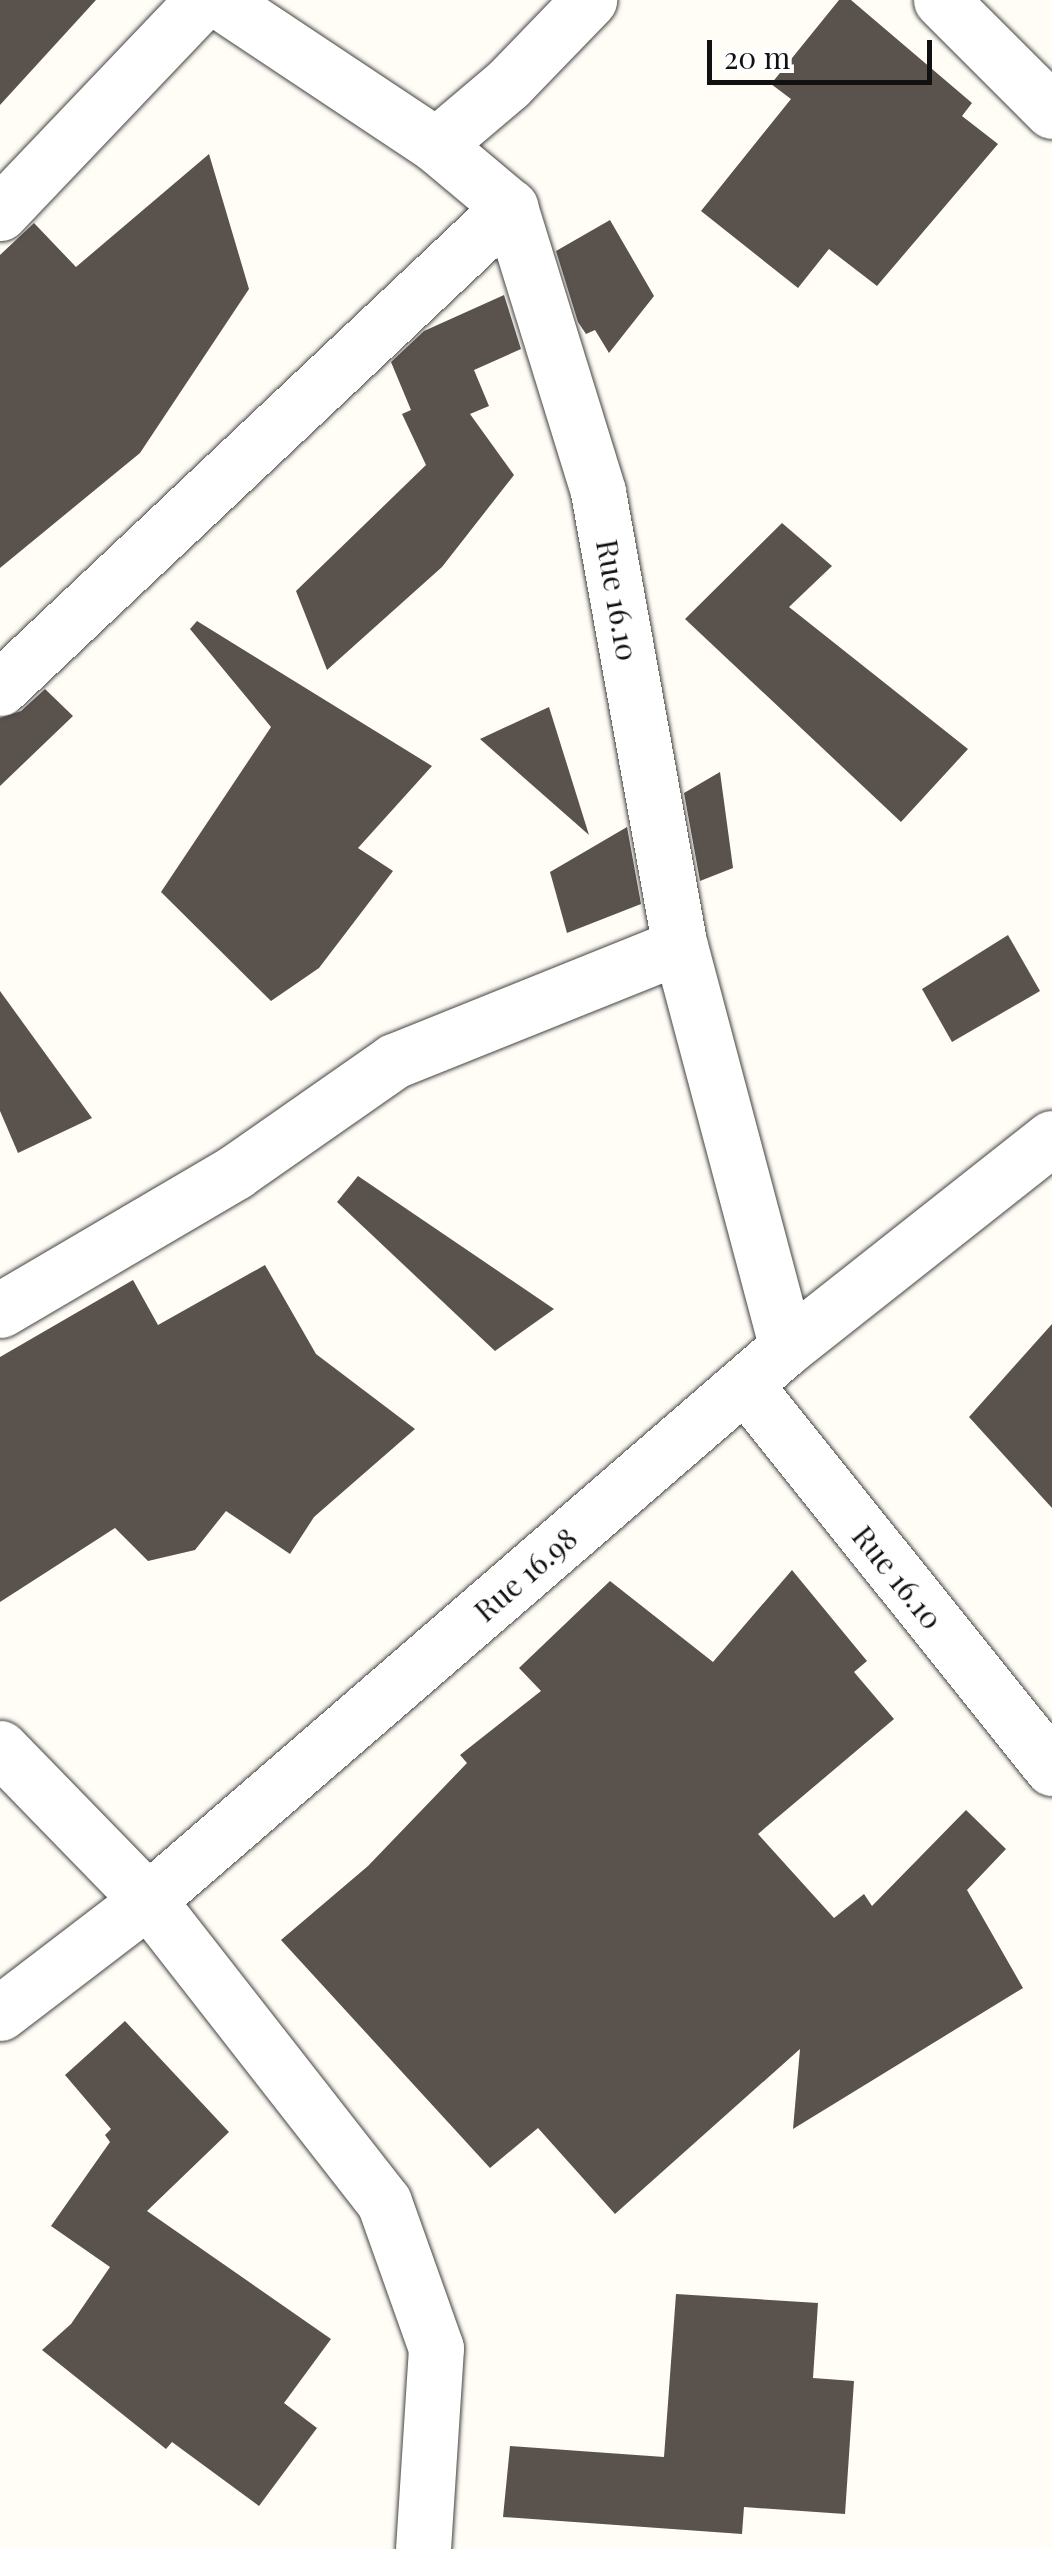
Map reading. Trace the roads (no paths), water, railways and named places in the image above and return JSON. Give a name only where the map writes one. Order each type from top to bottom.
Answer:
[{"type":"street","points":[[0,213],[203,0]]},
{"type":"street","points":[[0,688],[510,207],[436,144],[218,0]]},
{"type":"street","points":[[436,144],[508,84],[589,0]]},
{"type":"street","points":[[941,0],[1052,111]]},
{"type":"street","name":"Rue 16.10","points":[[510,207],[598,492],[680,946],[787,1347]]},
{"type":"street","points":[[0,1310],[235,1172],[394,1061],[680,946]]},
{"type":"street","name":"Rue 16.98","points":[[0,2012],[148,1900],[787,1347],[1052,1138]]},
{"type":"street","name":"Rue 16.10","points":[[745,1385],[1052,1768]]},
{"type":"street","points":[[0,1748],[148,1900],[384,2202],[436,2348],[423,2549]]}]
